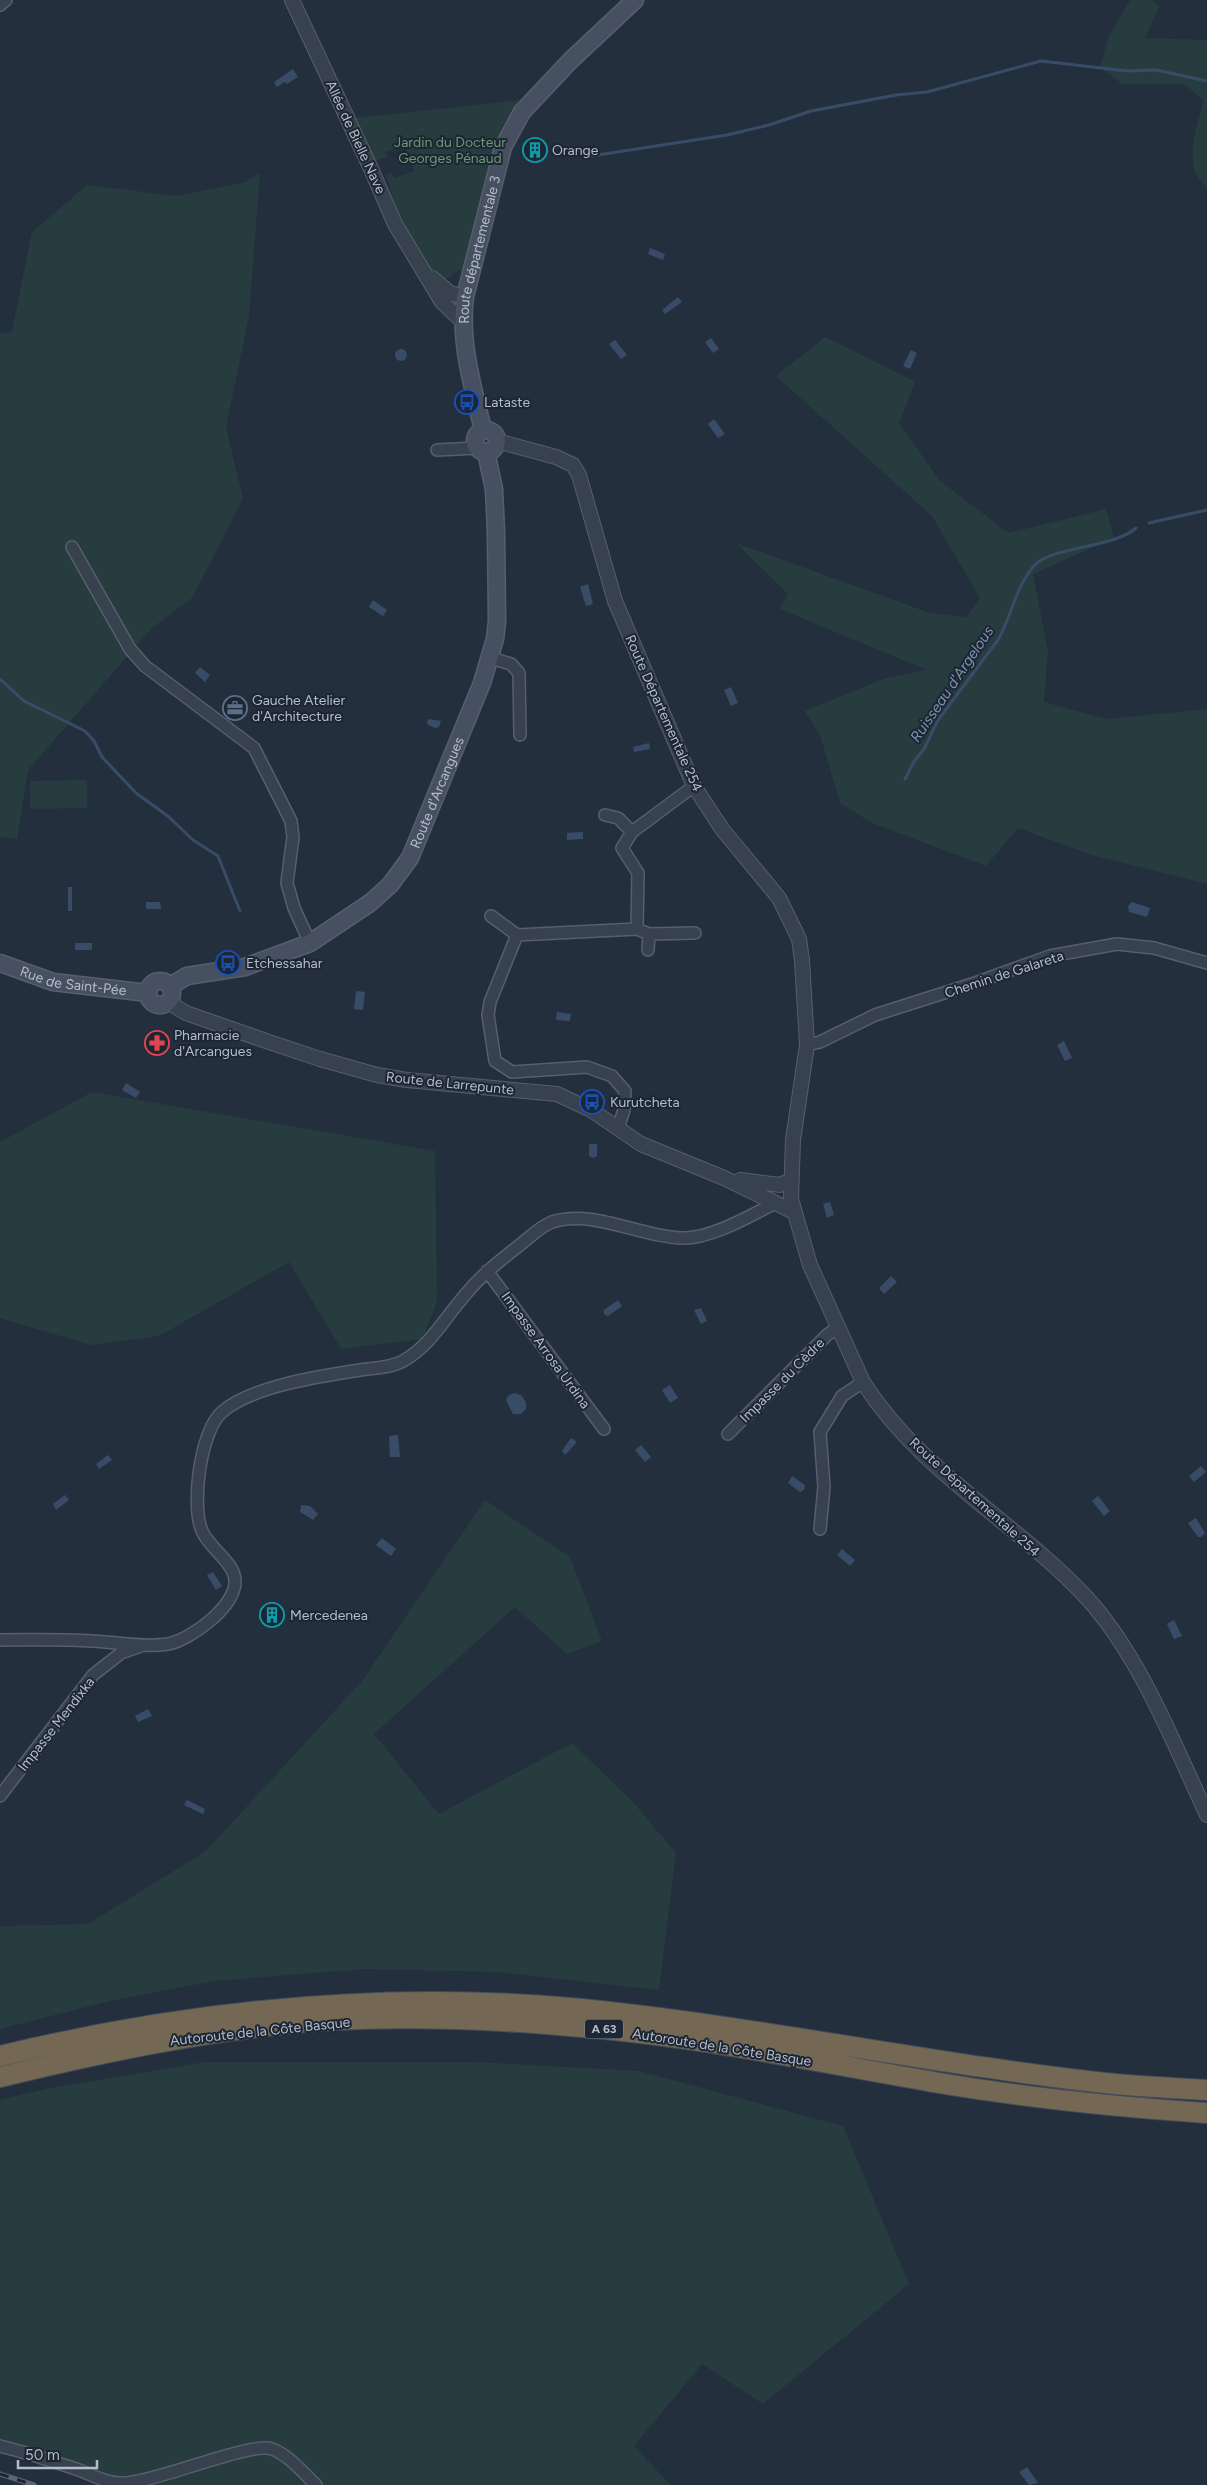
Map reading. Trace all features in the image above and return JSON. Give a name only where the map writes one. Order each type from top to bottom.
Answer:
[{"type":"highway","name":"Autoroute de la Côte Basque","points":[[0,2056],[46,2045],[190,2018],[331,2003],[453,2001],[570,2008],[679,2021],[1116,2084],[1207,2090]]},
{"type":"highway","name":"Autoroute de la Côte Basque","points":[[0,2077],[61,2062],[194,2036],[331,2020],[454,2020],[571,2026],[673,2037],[944,2084],[1118,2107],[1207,2113]]},
{"type":"main road","name":"Route départementale 3","points":[[487,447],[494,433],[483,430],[464,340],[462,321],[465,297],[503,147],[522,112],[570,61],[635,0]]},
{"type":"main road","name":"Route d'Arcangues","points":[[169,994],[187,976],[246,967],[310,943],[346,920],[376,897],[390,885],[410,858],[456,749],[491,658],[497,621],[496,532],[494,489],[487,447]]},
{"type":"main road","name":"Rue de Saint-Pée","points":[[0,962],[53,982],[148,993],[150,986],[156,982],[164,981],[169,994]]},
{"type":"street","points":[[0,5],[6,0]]},
{"type":"street","name":"Allée de Bielle Nave","points":[[292,0],[395,224],[442,302],[462,321]]},
{"type":"street","name":"Allée de Bielle Nave","points":[[423,272],[450,293],[465,297]]},
{"type":"street","points":[[437,450],[487,447]]},
{"type":"street","name":"Route Départementale 254","points":[[487,447],[533,449],[572,465],[579,475],[615,601],[694,786],[722,828],[780,898],[799,939],[807,1045],[793,1140],[791,1180],[794,1212],[810,1265],[863,1382],[874,1399],[900,1429],[969,1496],[1069,1580],[1111,1627],[1133,1661],[1207,1815]]},
{"type":"street","points":[[72,547],[130,650],[145,666],[244,738],[254,748],[291,821],[293,837],[287,883],[294,908],[310,943]]},
{"type":"street","points":[[491,658],[511,664],[519,673],[520,735]]},
{"type":"street","points":[[637,929],[638,872],[622,848],[632,832],[694,786]]},
{"type":"street","points":[[606,815],[618,818],[632,832]]},
{"type":"street","points":[[491,916],[517,936],[637,929],[649,934],[695,933]]},
{"type":"street","points":[[648,950],[649,934]]},
{"type":"street","points":[[517,936],[490,1002],[488,1015],[495,1061],[512,1072],[588,1067],[612,1076],[625,1091],[624,1110],[618,1128]]},
{"type":"street","name":"Chemin de Galareta","points":[[807,1045],[820,1042],[875,1014],[972,984],[1050,956],[1117,944],[1154,948],[1207,963]]},
{"type":"street","name":"Route de Larrepunte","points":[[169,994],[186,1013],[320,1060],[377,1075],[407,1080],[557,1094],[578,1102],[649,1147],[724,1178],[794,1212]]},
{"type":"street","name":"Route de Larrepunte","points":[[724,1178],[780,1185],[791,1180]]},
{"type":"street","points":[[0,1640],[91,1640],[168,1644],[186,1638],[220,1613],[230,1598],[234,1586],[234,1574],[202,1533],[196,1509],[198,1478],[208,1434],[220,1413],[253,1394],[312,1378],[399,1364],[421,1349],[435,1336],[465,1294],[487,1271],[550,1222],[566,1219],[590,1220],[646,1234],[681,1239],[696,1237],[745,1219],[767,1198],[774,1184]]},
{"type":"street","points":[[745,1219],[758,1204],[767,1198]]},
{"type":"street","name":"Impasse Arrosa Urdina","points":[[487,1271],[604,1429]]},
{"type":"street","name":"Impasse du Cèdre","points":[[728,1434],[827,1335],[837,1328]]},
{"type":"street","points":[[820,1529],[824,1487],[820,1432],[842,1396],[863,1382]]},
{"type":"street","name":"Impasse Mendixka","points":[[0,1796],[94,1675],[121,1653],[144,1644]]},
{"type":"street","points":[[0,2446],[75,2468],[104,2480],[123,2483],[150,2480],[240,2452],[257,2448],[270,2448],[285,2456],[315,2484]]},
{"type":"green space","points":[[1130,0],[1152,0],[1159,7],[1145,38],[1207,40],[1207,187],[1199,179],[1194,169],[1193,158],[1195,134],[1203,100],[1184,84],[1122,84],[1100,67],[1109,36]]},
{"type":"green space","name":"Jardin du Docteur Georges Pénaud","points":[[521,100],[497,136],[463,270],[459,270],[445,280],[432,273],[427,266],[396,209],[386,175],[392,173],[395,178],[414,171],[405,145],[385,152],[387,157],[375,161],[355,118]]},
{"type":"green space","points":[[260,173],[249,316],[226,427],[243,499],[192,598],[152,628],[28,770],[17,839],[0,837],[0,334],[12,332],[32,232],[87,185],[177,196],[245,182]]},
{"type":"green space","points":[[825,337],[915,382],[899,423],[940,481],[1009,533],[1106,509],[1114,538],[1033,574],[1048,651],[1044,702],[1106,719],[1207,709],[1207,884],[1092,855],[1018,828],[986,866],[872,823],[840,803],[820,735],[805,711],[886,678],[927,670],[780,609],[788,594],[736,543],[930,613],[967,617],[980,598],[932,516],[776,376]]},
{"type":"green space","points":[[87,780],[87,808],[30,809],[30,781]]},
{"type":"green space","points":[[92,1092],[435,1151],[437,1301],[423,1339],[341,1349],[289,1262],[159,1336],[91,1345],[0,1318],[0,1142]]},
{"type":"green space","points":[[485,1500],[570,1557],[602,1641],[567,1654],[515,1607],[374,1734],[439,1814],[572,1743],[633,1802],[676,1853],[659,1990],[499,1972],[365,1969],[214,1981],[110,2001],[0,2029],[0,1926],[88,1924],[206,1851],[362,1681]]},
{"type":"green space","points":[[205,2062],[475,2062],[639,2071],[843,2126],[909,2284],[763,2404],[702,2364],[634,2446],[671,2485],[131,2485],[0,2444],[0,2100],[46,2089]]},
{"type":"water","points":[[293,69],[298,77],[287,84],[285,82],[277,87],[274,82]]},
{"type":"water","points":[[650,248],[665,254],[663,260],[648,254]]},
{"type":"water","points":[[678,297],[682,302],[665,314],[662,310]]},
{"type":"water","points":[[711,338],[719,349],[713,353],[705,342]]},
{"type":"water","points":[[615,340],[627,355],[621,359],[609,344]]},
{"type":"water","points":[[401,349],[407,355],[401,361],[395,355]]},
{"type":"water","points":[[911,350],[917,353],[910,369],[903,366]]},
{"type":"water","points":[[714,419],[725,434],[718,438],[708,424]]},
{"type":"water","points":[[588,584],[593,604],[586,606],[580,587]]},
{"type":"water","points":[[373,600],[387,610],[383,616],[369,607]]},
{"type":"water","points":[[200,667],[210,675],[205,682],[195,673]]},
{"type":"water","points":[[731,687],[738,703],[731,706],[724,690]]},
{"type":"water","points":[[428,719],[441,721],[439,727],[435,728],[427,724]]},
{"type":"water","points":[[649,743],[650,749],[634,752],[633,747]]},
{"type":"water","points":[[583,832],[583,839],[567,840],[567,833]]},
{"type":"water","points":[[68,887],[72,887],[72,911],[68,911]]},
{"type":"water","points":[[146,902],[160,902],[161,909],[146,909]]},
{"type":"water","points":[[1132,902],[1150,908],[1147,917],[1129,912],[1128,906]]},
{"type":"water","points":[[75,943],[92,943],[92,950],[75,950]]},
{"type":"water","points":[[356,991],[365,992],[363,1010],[354,1009]]},
{"type":"water","points":[[557,1012],[571,1014],[570,1021],[556,1020]]},
{"type":"water","points":[[1064,1041],[1072,1058],[1065,1061],[1057,1045]]},
{"type":"water","points":[[126,1083],[140,1092],[136,1098],[122,1090]]},
{"type":"water","points":[[589,1144],[597,1144],[597,1156],[593,1158],[589,1156]]},
{"type":"water","points":[[830,1202],[834,1215],[827,1218],[823,1204]]},
{"type":"water","points":[[891,1276],[897,1282],[884,1294],[879,1288]]},
{"type":"water","points":[[618,1300],[622,1306],[608,1316],[604,1314],[604,1310]]},
{"type":"water","points":[[701,1308],[707,1321],[701,1324],[694,1310]]},
{"type":"water","points":[[670,1385],[678,1398],[670,1403],[662,1390]]},
{"type":"water","points":[[514,1393],[521,1395],[526,1402],[526,1409],[521,1414],[513,1414],[506,1400],[508,1396]]},
{"type":"water","points":[[398,1435],[400,1457],[390,1457],[389,1436]]},
{"type":"water","points":[[571,1438],[577,1442],[565,1455],[562,1451]]},
{"type":"water","points":[[641,1445],[651,1457],[645,1462],[635,1450]]},
{"type":"water","points":[[108,1455],[112,1460],[99,1469],[96,1464]]},
{"type":"water","points":[[1201,1466],[1206,1472],[1194,1482],[1189,1476]]},
{"type":"water","points":[[792,1476],[805,1485],[804,1490],[800,1492],[788,1483]]},
{"type":"water","points":[[65,1495],[69,1500],[56,1510],[53,1504]]},
{"type":"water","points":[[1098,1496],[1110,1511],[1104,1516],[1092,1501]]},
{"type":"water","points":[[301,1505],[310,1506],[318,1514],[313,1520],[300,1512]]},
{"type":"water","points":[[1196,1518],[1205,1533],[1201,1537],[1198,1537],[1188,1523]]},
{"type":"water","points":[[382,1538],[396,1549],[391,1556],[376,1545]]},
{"type":"water","points":[[842,1549],[855,1560],[850,1566],[837,1555]]},
{"type":"water","points":[[213,1572],[222,1586],[216,1590],[207,1575]]},
{"type":"water","points":[[1174,1620],[1182,1636],[1174,1639],[1167,1624]]},
{"type":"water","points":[[148,1709],[152,1716],[138,1722],[135,1716]]},
{"type":"water","points":[[187,1800],[205,1809],[203,1814],[184,1805]]},
{"type":"water","points":[[1027,2467],[1038,2483],[1029,2485],[1019,2472]]},
{"type":"waterway","points":[[585,157],[727,135],[769,125],[811,111],[896,95],[927,92],[1041,61],[1127,71],[1156,70],[1207,81]]},
{"type":"waterway","name":"Ruisseau d'Argelous","points":[[1149,523],[1207,510]]},
{"type":"waterway","name":"Ruisseau d'Argelous","points":[[905,779],[913,763],[924,749],[938,720],[998,640],[1022,584],[1033,567],[1041,560],[1052,555],[1112,540],[1136,528]]},
{"type":"waterway","points":[[0,679],[24,701],[85,731],[94,741],[102,757],[136,793],[169,817],[193,840],[218,856],[240,911]]},
{"type":"railway","points":[[0,2474],[34,2485]]},
{"type":"place","name":"Orange","points":[[535,150]]},
{"type":"place","name":"Lataste","points":[[467,402]]},
{"type":"place","name":"Gauche Atelier d'Architecture","points":[[235,708]]},
{"type":"place","name":"Etchessahar","points":[[228,963]]},
{"type":"place","name":"Pharmacie d'Arcangues","points":[[157,1043]]},
{"type":"place","name":"Kurutcheta","points":[[592,1102]]},
{"type":"place","name":"Mercedenea","points":[[272,1615]]}]
